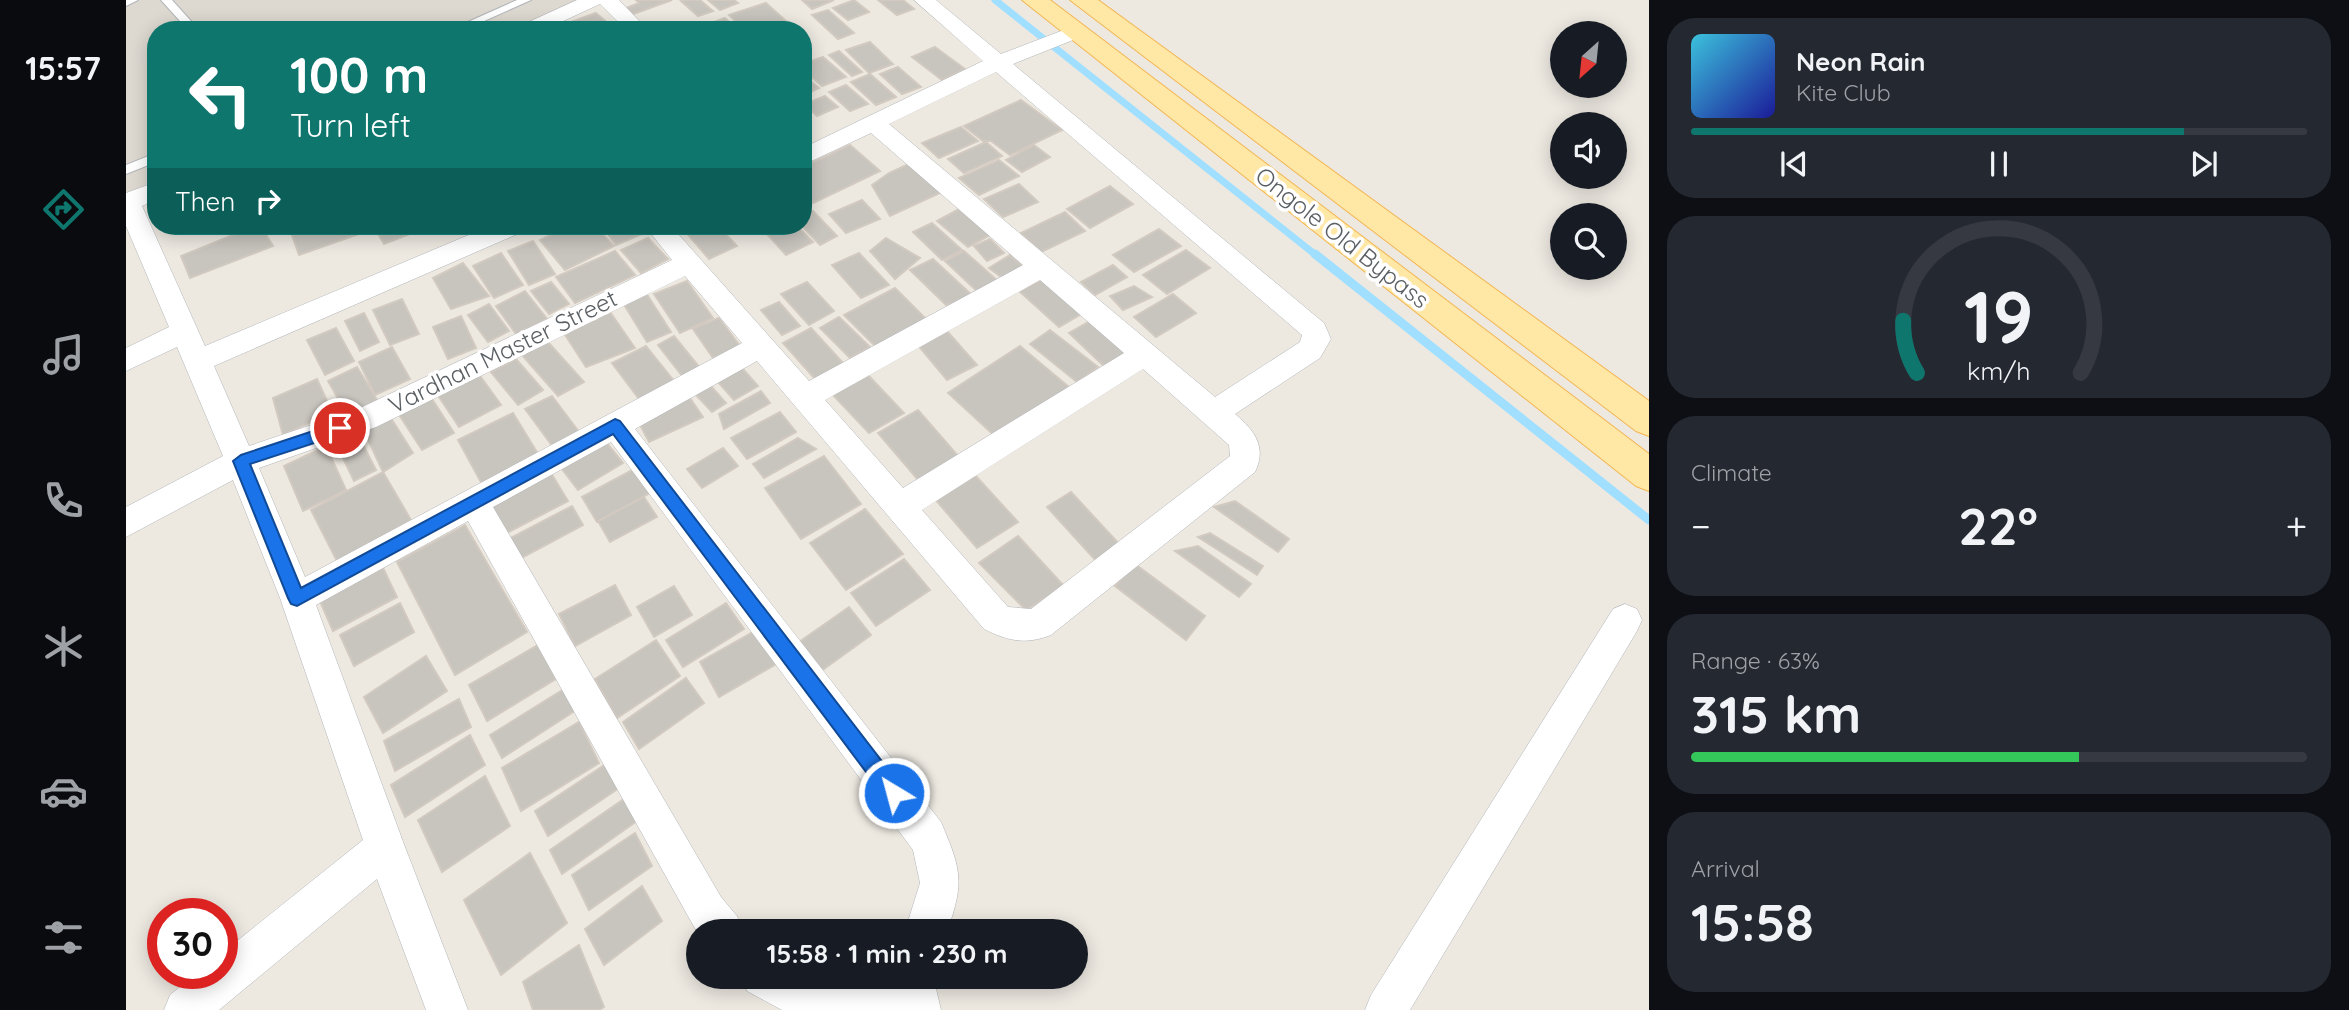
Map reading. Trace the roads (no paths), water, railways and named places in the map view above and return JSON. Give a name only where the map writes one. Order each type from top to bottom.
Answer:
[{"type":"main road","name":"Ongole Old Bypass","points":[[1034,0],[1069,35],[1649,475]]},
{"type":"main road","name":"Ongole Old Bypass","points":[[1082,0],[1649,421]]},
{"type":"street","points":[[547,21],[593,0]]},
{"type":"street","points":[[607,0],[629,21]]},
{"type":"street","points":[[924,0],[1005,60],[1314,330],[1317,339],[1310,350],[1214,412]]},
{"type":"street","points":[[812,153],[1005,60],[1069,35]]},
{"type":"street","points":[[665,235],[996,618],[1025,628],[1039,624],[1244,463],[1247,453],[1245,444],[1214,412],[873,123]]},
{"type":"street","points":[[134,191],[147,227]]},
{"type":"street","points":[[150,235],[191,347],[297,598],[385,847],[447,1010]]},
{"type":"street","points":[[126,360],[191,347],[465,235]]},
{"type":"street","name":"Vardhan Master Street","points":[[126,523],[241,461],[366,419],[688,263]]},
{"type":"street","points":[[805,397],[1043,266]]},
{"type":"street","points":[[297,598],[761,346]]},
{"type":"street","points":[[900,507],[1145,354]]},
{"type":"street","points":[[615,425],[927,836],[940,865],[940,886],[931,919]]},
{"type":"street","points":[[474,502],[714,919]]},
{"type":"street","points":[[1386,1010],[1625,620]]},
{"type":"street","points":[[185,1010],[385,847]]},
{"type":"street","points":[[785,989],[799,997],[827,1004],[916,997]]},
{"type":"lane","points":[[126,2],[133,0]]},
{"type":"lane","points":[[166,0],[186,21]]},
{"type":"lane","points":[[477,21],[526,0]]},
{"type":"lane","points":[[134,191],[147,171]]},
{"type":"waterway","points":[[995,0],[1317,256]]},
{"type":"waterway","points":[[1315,254],[1649,520]]}]
